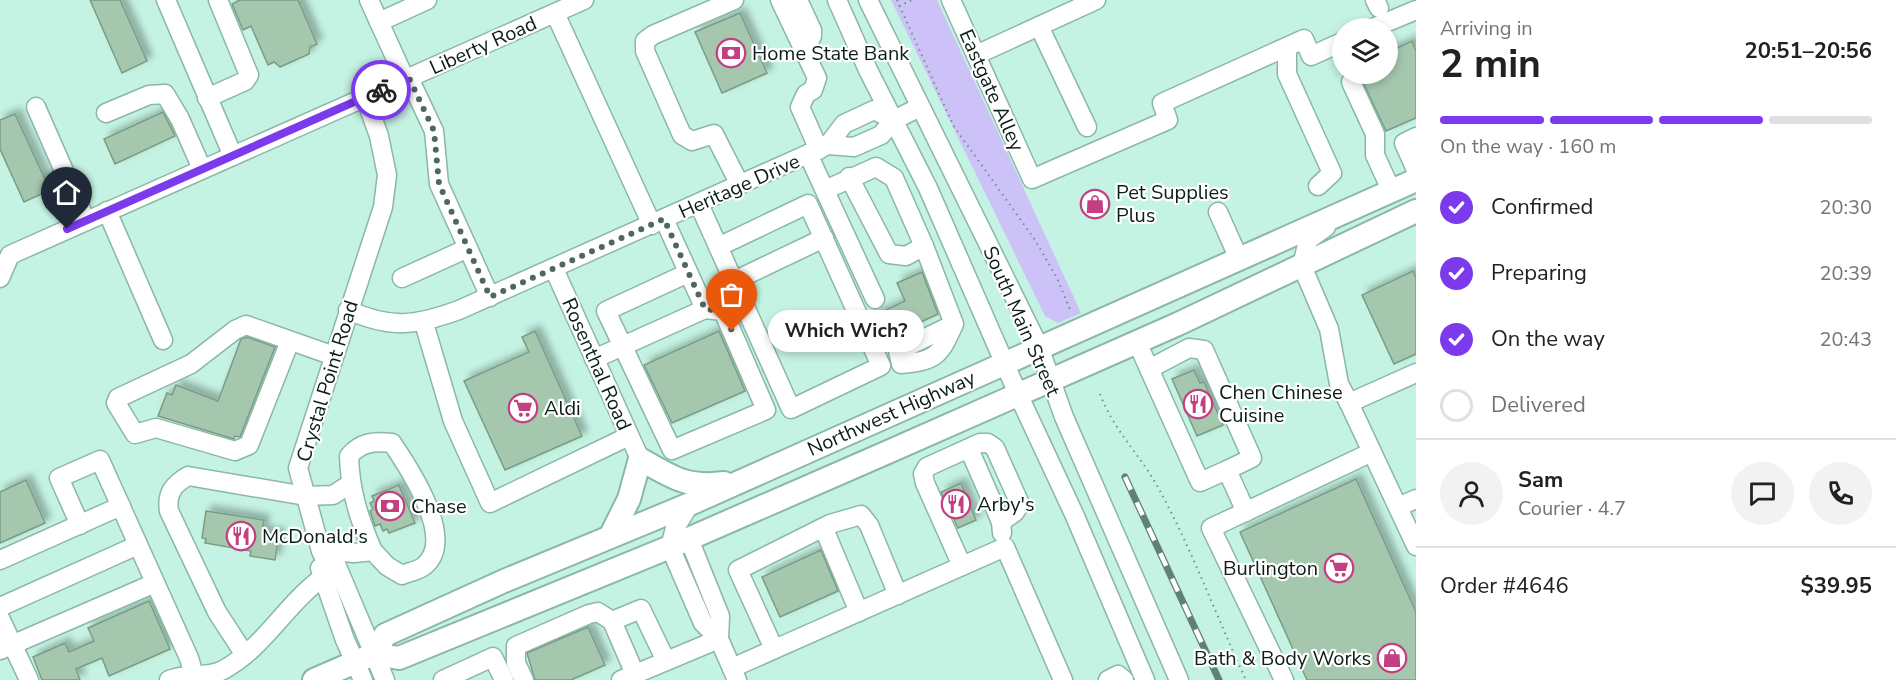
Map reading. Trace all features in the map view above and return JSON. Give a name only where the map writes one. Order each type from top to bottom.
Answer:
[{"type":"main road","name":"Northwest Highway","points":[[364,666],[384,635],[611,535],[690,504],[1416,180]]},
{"type":"main road","name":"Northwest Highway","points":[[314,680],[399,658],[680,543],[1178,324],[1416,211]]},
{"type":"main road","points":[[611,535],[629,499],[640,459],[681,481],[701,486],[738,482]]},
{"type":"street","points":[[165,0],[232,156]]},
{"type":"street","points":[[207,98],[245,81],[249,75],[218,0]]},
{"type":"street","points":[[369,0],[434,131],[439,184],[490,297]]},
{"type":"street","points":[[379,22],[428,0]]},
{"type":"street","name":"Liberty Road","points":[[0,278],[10,255],[407,79],[560,7],[584,0]]},
{"type":"street","points":[[734,0],[653,34],[645,41],[645,51],[682,135],[692,141],[714,134],[719,139],[740,185]]},
{"type":"street","points":[[780,0],[817,78],[813,90],[806,94],[800,107],[818,150],[825,190],[875,299]]},
{"type":"street","points":[[798,0],[812,30],[812,36],[804,51]]},
{"type":"street","name":"South Main Street","points":[[837,0],[928,188],[1018,394],[1074,514],[1139,679]]},
{"type":"street","name":"South Main Street","points":[[868,0],[1039,347],[1064,417],[1175,672]]},
{"type":"street","name":"Eastgate Alley","points":[[951,0],[1032,179],[1168,120],[1162,103],[1287,47]]},
{"type":"street","points":[[976,55],[1094,0]]},
{"type":"street","points":[[560,7],[658,222],[688,273],[705,309]]},
{"type":"street","points":[[1397,18],[1416,10]]},
{"type":"street","points":[[1039,26],[1087,127]]},
{"type":"street","points":[[1318,186],[1332,173],[1287,74],[1287,47],[1304,39],[1311,56],[1332,47]]},
{"type":"street","points":[[1352,84],[1375,134],[1375,155],[1391,190]]},
{"type":"street","points":[[106,112],[149,95],[165,93],[180,119],[202,169]]},
{"type":"street","name":"Crystal Point Road","points":[[364,666],[336,564],[324,557],[321,550],[298,468],[379,218],[387,175],[379,136],[365,97]]},
{"type":"street","points":[[36,107],[86,221]]},
{"type":"street","name":"Heritage Drive","points":[[348,310],[388,324],[424,322],[554,270],[818,150],[854,147],[881,135],[894,120],[920,107]]},
{"type":"street","name":"Heritage Drive","points":[[818,150],[843,124],[874,110],[894,120]]},
{"type":"street","points":[[1416,137],[1404,143],[1416,170]]},
{"type":"street","points":[[825,190],[849,177],[876,167],[894,178],[924,246],[954,324]]},
{"type":"street","points":[[849,177],[889,254],[906,256],[924,246]]},
{"type":"street","points":[[699,204],[718,247],[734,281],[791,409],[881,366],[808,204],[718,247]]},
{"type":"street","points":[[1349,209],[1308,240],[1302,266],[1329,329],[1339,384],[1416,546]]},
{"type":"street","points":[[107,211],[163,340]]},
{"type":"street","points":[[1218,212],[1239,259]]},
{"type":"street","points":[[734,281],[824,238]]},
{"type":"street","points":[[402,278],[468,248]]},
{"type":"street","name":"Rosenthal Road","points":[[554,270],[640,459]]},
{"type":"street","points":[[594,359],[622,346],[705,309],[723,311],[766,410],[672,450],[622,346],[606,311],[688,273]]},
{"type":"street","points":[[424,322],[453,421],[490,503],[629,436]]},
{"type":"street","points":[[1178,324],[1189,348]]},
{"type":"street","points":[[290,341],[249,445],[241,450],[235,451],[156,428],[135,434],[116,403],[118,398],[191,364],[235,330],[246,325],[334,356]]},
{"type":"street","points":[[1137,342],[1149,369],[1200,482],[1252,458],[1204,350],[1189,348],[1149,369]]},
{"type":"street","points":[[1349,403],[1416,373]]},
{"type":"street","points":[[374,441],[392,443],[418,482],[436,534],[435,553],[423,567],[402,575],[387,566],[373,551],[360,521],[350,484],[349,456],[357,447],[374,441]]},
{"type":"street","points":[[962,566],[925,483],[923,474],[927,467],[980,443],[988,443],[995,448],[1020,504],[1015,512],[1001,522]]},
{"type":"street","points":[[1284,680],[1211,528],[1372,452]]},
{"type":"street","points":[[973,458],[1001,522],[1005,547],[1063,680]]},
{"type":"street","points":[[80,525],[59,478],[100,460],[194,675]]},
{"type":"street","points":[[1227,470],[1246,512]]},
{"type":"street","points":[[246,655],[217,612],[169,511],[167,502],[170,491],[178,482],[189,476],[306,496],[333,495],[350,484]]},
{"type":"street","points":[[1398,507],[1416,499]]},
{"type":"street","points":[[690,504],[675,528],[703,624],[718,639],[734,674],[774,649],[1005,547]]},
{"type":"street","points":[[0,560],[120,507]]},
{"type":"street","points":[[774,649],[738,570],[839,520],[861,515],[869,525],[898,595]]},
{"type":"street","points":[[824,529],[859,612]]},
{"type":"street","points":[[0,607],[138,545]]},
{"type":"street","points":[[373,551],[354,554],[321,550],[322,578],[364,666],[385,680]]},
{"type":"street","points":[[169,680],[180,675],[210,675],[246,655],[301,593],[322,578]]},
{"type":"street","points":[[7,647],[155,583]]},
{"type":"street","points":[[612,621],[641,609],[666,661]]},
{"type":"street","points":[[442,680],[598,612],[612,621],[628,677],[718,639]]},
{"type":"street","points":[[0,618],[7,647],[29,680]]},
{"type":"street","points":[[516,646],[514,653],[524,680]]},
{"type":"street","points":[[494,657],[504,680]]},
{"type":"street","points":[[1139,679],[1175,672]]},
{"type":"street","points":[[1108,680],[1118,675],[1124,680]]},
{"type":"path","points":[[897,0],[953,125],[1035,240],[1057,278],[1071,312]]},
{"type":"path","points":[[900,6],[912,0]]},
{"type":"path","points":[[1100,394],[1109,418],[1161,491],[1246,680]]},
{"type":"shaded area","points":[[891,0],[937,0],[1081,313],[1058,323],[1045,316]]},
{"type":"building","points":[[90,0],[120,0],[147,61],[122,73]]},
{"type":"building","points":[[240,0],[298,0],[317,44],[310,47],[309,54],[280,67],[274,62],[268,65],[251,26],[243,30],[232,4]]},
{"type":"building","name":"Home State Bank","points":[[740,13],[767,73],[722,93],[695,32]]},
{"type":"building","points":[[1412,41],[1416,51],[1416,118],[1386,131],[1364,84],[1398,84],[1398,47]]},
{"type":"building","points":[[163,112],[175,136],[115,164],[104,139]]},
{"type":"building","points":[[15,114],[50,190],[24,202],[0,149],[0,120]]},
{"type":"building","points":[[1413,271],[1416,278],[1416,354],[1394,364],[1362,295]]},
{"type":"building","points":[[922,272],[938,314],[882,340],[871,317],[905,301],[897,283]]},
{"type":"building","name":"Aldi","points":[[535,331],[582,436],[505,470],[464,381],[529,352],[522,337]]},
{"type":"building","points":[[719,331],[745,391],[672,423],[644,365]]},
{"type":"building","points":[[247,337],[275,347],[240,437],[235,436],[234,439],[158,416],[167,393],[172,395],[176,385],[218,401],[241,339]]},
{"type":"building","name":"Chen Chinese Cuisine","points":[[1194,370],[1200,383],[1204,382],[1223,425],[1197,436],[1172,379]]},
{"type":"building","points":[[1356,479],[1416,612],[1416,680],[1307,680],[1240,532]]},
{"type":"building","points":[[26,480],[45,523],[0,543],[0,492]]},
{"type":"building","name":"Arby's","points":[[961,483],[976,520],[958,528],[941,492]]},
{"type":"building","name":"Chase","points":[[399,485],[415,523],[389,533],[387,529],[383,531],[380,524],[375,526],[370,503],[374,501],[372,496]]},
{"type":"building","name":"McDonald's","points":[[206,511],[264,520],[262,531],[279,534],[275,560],[250,556],[251,551],[205,543],[206,539],[202,538]]},
{"type":"building","points":[[821,550],[838,591],[780,617],[762,577]]},
{"type":"building","points":[[149,601],[170,649],[109,676],[102,658],[76,669],[80,680],[42,680],[33,657],[65,643],[69,652],[94,641],[88,628]]},
{"type":"building","points":[[588,627],[605,665],[571,680],[535,680],[527,653]]},
{"type":"railway","points":[[1125,477],[1219,680]]},
{"type":"way so far","points":[[381,90],[409,78],[434,131],[439,184],[490,297],[664,219],[705,309],[723,311],[732,331]]},
{"type":"place","name":"Home State Bank","points":[[731,53]]},
{"type":"place","name":"Pet Supplies Plus","points":[[1095,204]]},
{"type":"place","name":"Which Wich?","points":[[732,331]]},
{"type":"place","name":"Chen Chinese Cuisine","points":[[1198,404]]},
{"type":"place","name":"Aldi","points":[[523,408]]},
{"type":"place","name":"Arby's","points":[[956,504]]},
{"type":"place","name":"Chase","points":[[390,506]]},
{"type":"place","name":"McDonald's","points":[[241,536]]},
{"type":"place","name":"Burlington","points":[[1339,568]]},
{"type":"place","name":"Bath & Body Works","points":[[1392,658]]},
{"type":"route","points":[[67,229],[381,90]]}]
